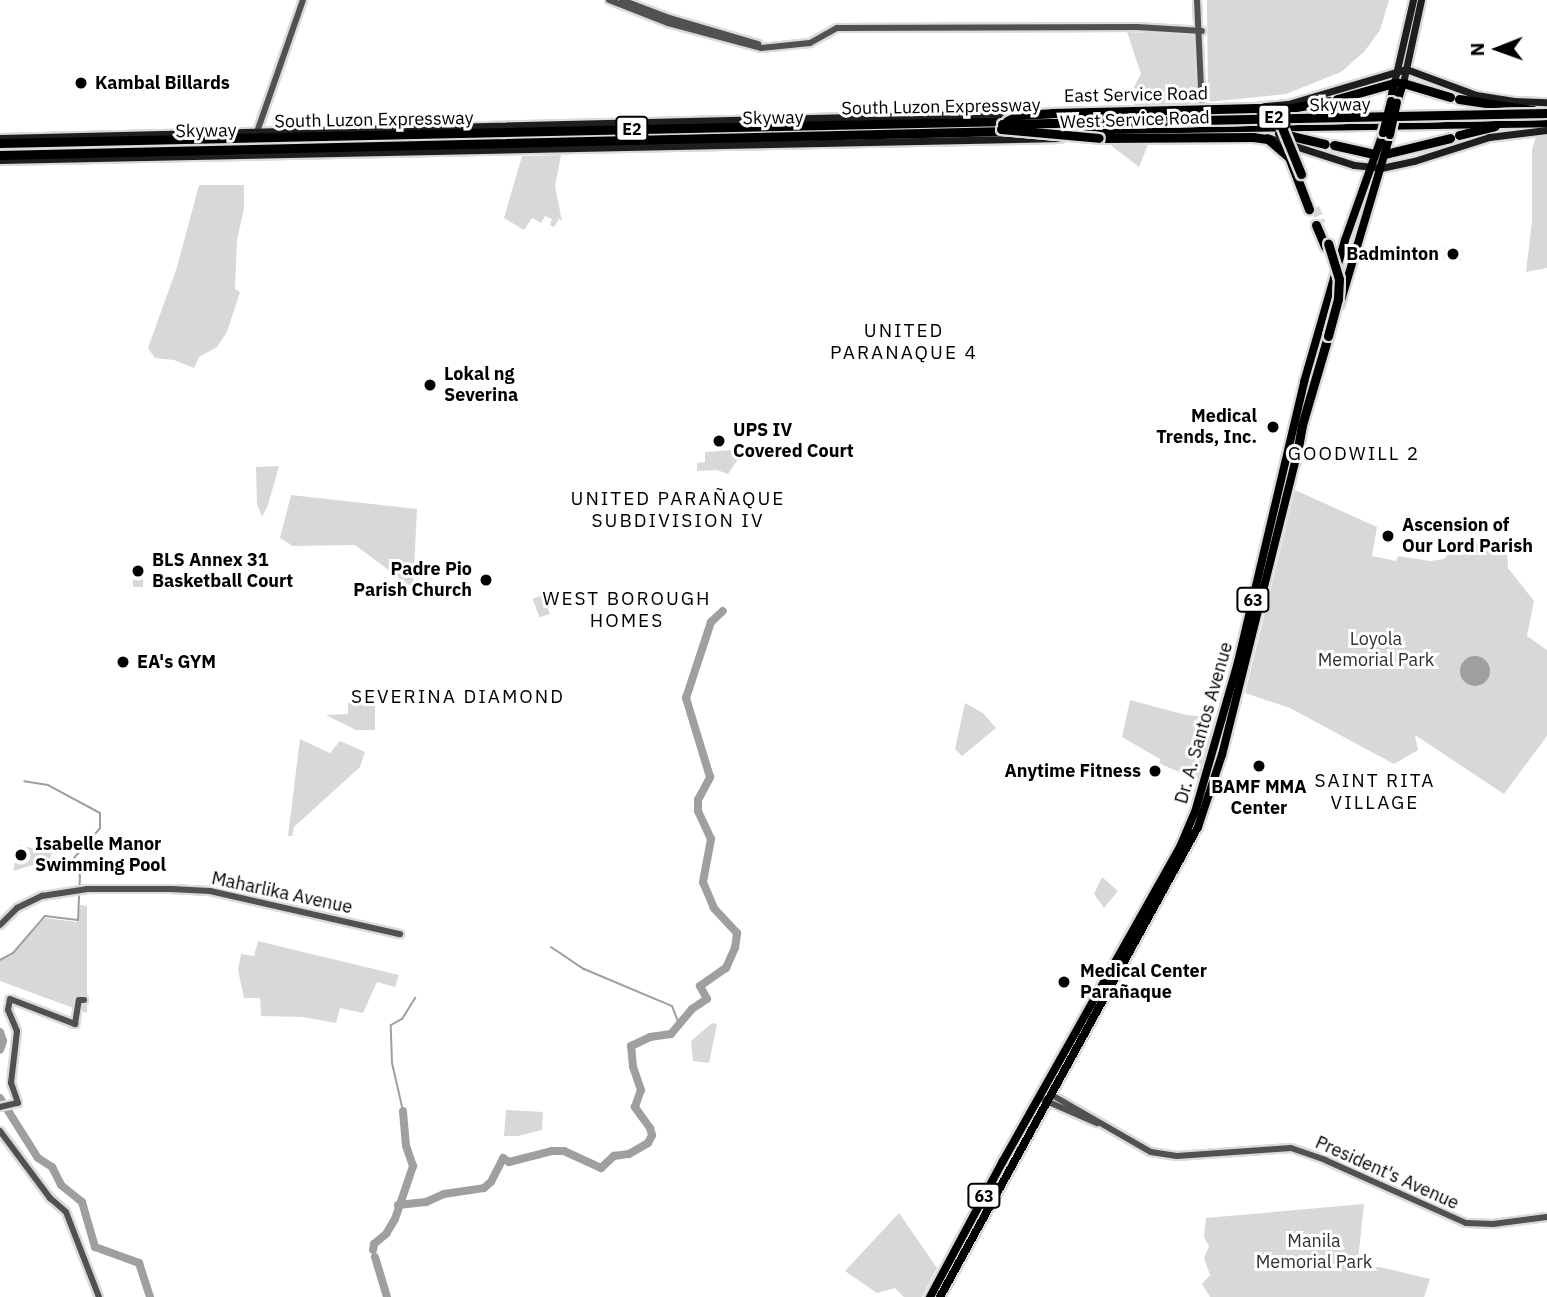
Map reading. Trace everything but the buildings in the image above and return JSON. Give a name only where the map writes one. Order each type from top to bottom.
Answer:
[{"type":"highway","points":[[1253,115],[1333,100],[1399,83],[1454,98],[1533,110]]},
{"type":"highway","points":[[1258,108],[1280,125],[1312,208],[1289,157],[1276,144],[1261,137],[1074,137],[1001,126],[1019,115],[1258,108]]},
{"type":"highway","name":"South Luzon Expressway","points":[[0,149],[1253,115],[1533,110],[1547,115]]},
{"type":"highway","name":"South Luzon Expressway","points":[[0,149],[1535,122],[1547,115]]},
{"type":"highway","name":"Skyway","points":[[0,149],[1547,115]]},
{"type":"highway","points":[[1385,154],[1502,125],[1535,122]]},
{"type":"highway","points":[[1229,128],[1267,131],[1374,154]]},
{"type":"highway","points":[[1294,430],[1338,298],[1339,279],[1318,224]]},
{"type":"highway","points":[[1296,459],[1302,425],[1326,336]]},
{"type":"main road","name":"Dr. A. Santos Avenue","points":[[1399,83],[1397,69],[1413,0]]},
{"type":"main road","name":"Dr. A. Santos Avenue","points":[[1255,610],[1385,154],[1386,134],[1399,83],[1406,69],[1422,0]]},
{"type":"main road","name":"East Service Road","points":[[0,138],[1216,109],[1276,106],[1397,69],[1406,69],[1476,95],[1513,101],[1547,102]]},
{"type":"main road","name":"West Service Road","points":[[0,160],[1248,134],[1369,168],[1381,168],[1414,161],[1489,136],[1547,130]]},
{"type":"main road","name":"Dr. A. Santos Avenue","points":[[930,1297],[1201,820],[1213,786],[1255,610],[1304,382],[1364,183],[1374,154],[1386,134]]},
{"type":"main road","points":[[1374,154],[1385,154]]},
{"type":"main road","points":[[1364,183],[1374,187]]},
{"type":"main road","name":"Dr. A. Santos Avenue","points":[[940,1297],[1046,1096]]},
{"type":"street","points":[[257,132],[303,0]]},
{"type":"street","points":[[608,0],[654,19],[751,47],[810,43],[837,28],[1137,27],[1200,31]]},
{"type":"street","points":[[622,0],[669,18],[751,43],[774,46]]},
{"type":"street","points":[[1199,0],[1205,108]]},
{"type":"street","name":"Maharlika Avenue","points":[[0,925],[17,908],[35,899],[83,890],[211,891],[400,934]]},
{"type":"street","points":[[2,1107],[18,1102],[11,1083],[17,1031],[8,1010],[10,999],[75,1024],[82,1000]]},
{"type":"street","name":"President's Avenue","points":[[1046,1096],[1140,1147],[1163,1154],[1281,1148],[1302,1151],[1466,1223],[1493,1224],[1547,1217]]},
{"type":"street","points":[[0,1131],[45,1192],[66,1212],[99,1297]]},
{"type":"green space","points":[[1207,0],[1389,0],[1380,30],[1364,52],[1341,72],[1286,94],[1208,102]]},
{"type":"green space","points":[[1127,32],[1196,35],[1198,106],[1135,107],[1134,87],[1141,74]]},
{"type":"green space","points":[[1538,131],[1547,131],[1547,268],[1526,272],[1532,221],[1532,149]]},
{"type":"green space","points":[[1149,142],[1139,167],[1108,143]]},
{"type":"green space","points":[[561,155],[555,186],[562,221],[559,219],[554,227],[550,225],[552,219],[545,216],[541,223],[532,218],[524,230],[504,218],[522,156]]},
{"type":"green space","points":[[199,185],[244,185],[244,209],[237,240],[235,289],[240,292],[227,332],[217,347],[199,357],[194,368],[174,360],[155,358],[148,348],[177,267]]},
{"type":"green space","name":"Badminton","points":[[1445,247],[1463,250],[1461,261],[1443,258]]},
{"type":"green space","points":[[734,450],[741,455],[728,474],[717,470],[697,471],[697,463],[705,462],[705,452]]},
{"type":"green space","points":[[279,466],[262,517],[257,504],[256,467]]},
{"type":"green space","name":"Loyola Memorial Park","points":[[1295,490],[1377,527],[1372,556],[1396,561],[1398,556],[1430,561],[1444,559],[1461,540],[1507,549],[1508,568],[1534,601],[1527,636],[1547,650],[1547,736],[1504,794],[1415,735],[1418,750],[1394,764],[1290,708],[1245,693]]},
{"type":"green space","points":[[291,495],[417,509],[413,588],[355,545],[293,546],[280,538]]},
{"type":"green space","name":"BLS Annex 31 Basketball Court","points":[[133,565],[143,565],[143,587],[133,587]]},
{"type":"green space","points":[[543,595],[550,614],[540,618],[533,599]]},
{"type":"green space","points":[[1130,700],[1186,715],[1215,718],[1199,780],[1160,764],[1160,759],[1122,737]]},
{"type":"green space","points":[[348,703],[375,705],[375,730],[356,730],[326,715],[348,714]]},
{"type":"green space","points":[[965,703],[983,713],[996,728],[962,756],[955,749]]},
{"type":"green space","points":[[300,739],[330,753],[340,741],[365,752],[360,767],[294,827],[292,836],[288,836]]},
{"type":"green space","points":[[19,845],[52,853],[49,860],[13,871]]},
{"type":"green space","points":[[1102,877],[1118,891],[1104,908],[1094,894]]},
{"type":"green space","points":[[80,905],[87,906],[87,1013],[0,981],[0,961],[12,955],[45,918],[77,922]]},
{"type":"green space","points":[[258,941],[399,975],[395,987],[377,982],[363,1013],[340,1008],[336,1023],[303,1017],[261,1016],[260,998],[244,998],[238,970],[241,954],[254,956]]},
{"type":"green space","points":[[712,1023],[717,1024],[709,1063],[693,1061],[691,1041]]},
{"type":"green space","points":[[506,1110],[543,1112],[542,1130],[518,1136],[504,1136]]},
{"type":"green space","name":"Manila Memorial Park","points":[[1364,1204],[1357,1269],[1380,1267],[1430,1279],[1424,1297],[1210,1297],[1202,1284],[1210,1275],[1204,1258],[1209,1246],[1204,1237],[1206,1218]]},
{"type":"green space","points":[[899,1213],[937,1268],[922,1297],[904,1297],[895,1288],[877,1293],[845,1271]]},
{"type":"shaded area","points":[[1475,656],[1481,657],[1489,665],[1489,677],[1481,685],[1475,686],[1469,685],[1461,677],[1460,671],[1461,665],[1469,657]]},
{"type":"waterway","points":[[398,1205],[426,1202],[444,1194],[484,1188],[491,1182],[503,1158],[509,1162],[552,1151],[564,1151],[601,1168],[614,1156],[629,1154],[648,1143],[652,1135],[650,1128],[635,1107],[641,1090],[633,1067],[631,1046],[650,1037],[671,1034],[692,1009],[707,999],[700,986],[726,968],[735,948],[737,933],[714,908],[703,882],[711,839],[698,811],[698,800],[710,777],[686,698],[711,622],[723,611]]},
{"type":"waterway","points":[[0,960],[13,953],[45,916],[78,920],[80,876],[74,858],[100,828],[100,813],[48,785],[24,781]]},
{"type":"waterway","points":[[551,947],[584,969],[672,1006],[679,1024]]},
{"type":"waterway","points":[[403,1111],[392,1063],[391,1025],[402,1019],[415,998]]},
{"type":"waterway","points":[[0,1032],[3,1041],[0,1050]]},
{"type":"waterway","points":[[0,1098],[38,1158],[52,1167],[61,1185],[82,1202],[95,1247],[139,1263],[150,1297]]},
{"type":"waterway","points":[[373,1250],[374,1244],[386,1234],[395,1219],[413,1166],[406,1146],[403,1111]]},
{"type":"waterway","points":[[375,1257],[387,1297]]},
{"type":"tunnel","points":[[1315,207],[1321,223]]},
{"type":"place","name":"Kambal Billards","points":[[81,83]]},
{"type":"place","name":"Badminton","points":[[1453,254]]},
{"type":"place","name":"Lokal ng Severina","points":[[430,385]]},
{"type":"place","name":"Medical Trends, Inc.","points":[[1273,427]]},
{"type":"place","name":"UPS IV Covered Court","points":[[719,441]]},
{"type":"place","name":"Ascension of Our Lord Parish","points":[[1388,536]]},
{"type":"place","name":"BLS Annex 31 Basketball Court","points":[[138,571]]},
{"type":"place","name":"Padre Pio Parish Church","points":[[486,580]]},
{"type":"place","name":"EA's GYM","points":[[123,662]]},
{"type":"place","name":"BAMF MMA Center","points":[[1259,766]]},
{"type":"place","name":"Anytime Fitness","points":[[1155,771]]},
{"type":"place","name":"Isabelle Manor Swimming Pool","points":[[21,855]]},
{"type":"place","name":"Medical Center Parañaque","points":[[1064,982]]},
{"type":"district","name":"UNITED PARANAQUE 4","points":[[904,342]]},
{"type":"district","name":"GOODWILL 2","points":[[1354,454]]},
{"type":"district","name":"UNITED PARAÑAQUE SUBDIVISION IV","points":[[678,510]]},
{"type":"district","name":"WEST BOROUGH HOMES","points":[[627,610]]},
{"type":"district","name":"SEVERINA DIAMOND","points":[[458,697]]},
{"type":"district","name":"SAINT RITA VILLAGE","points":[[1375,792]]}]
